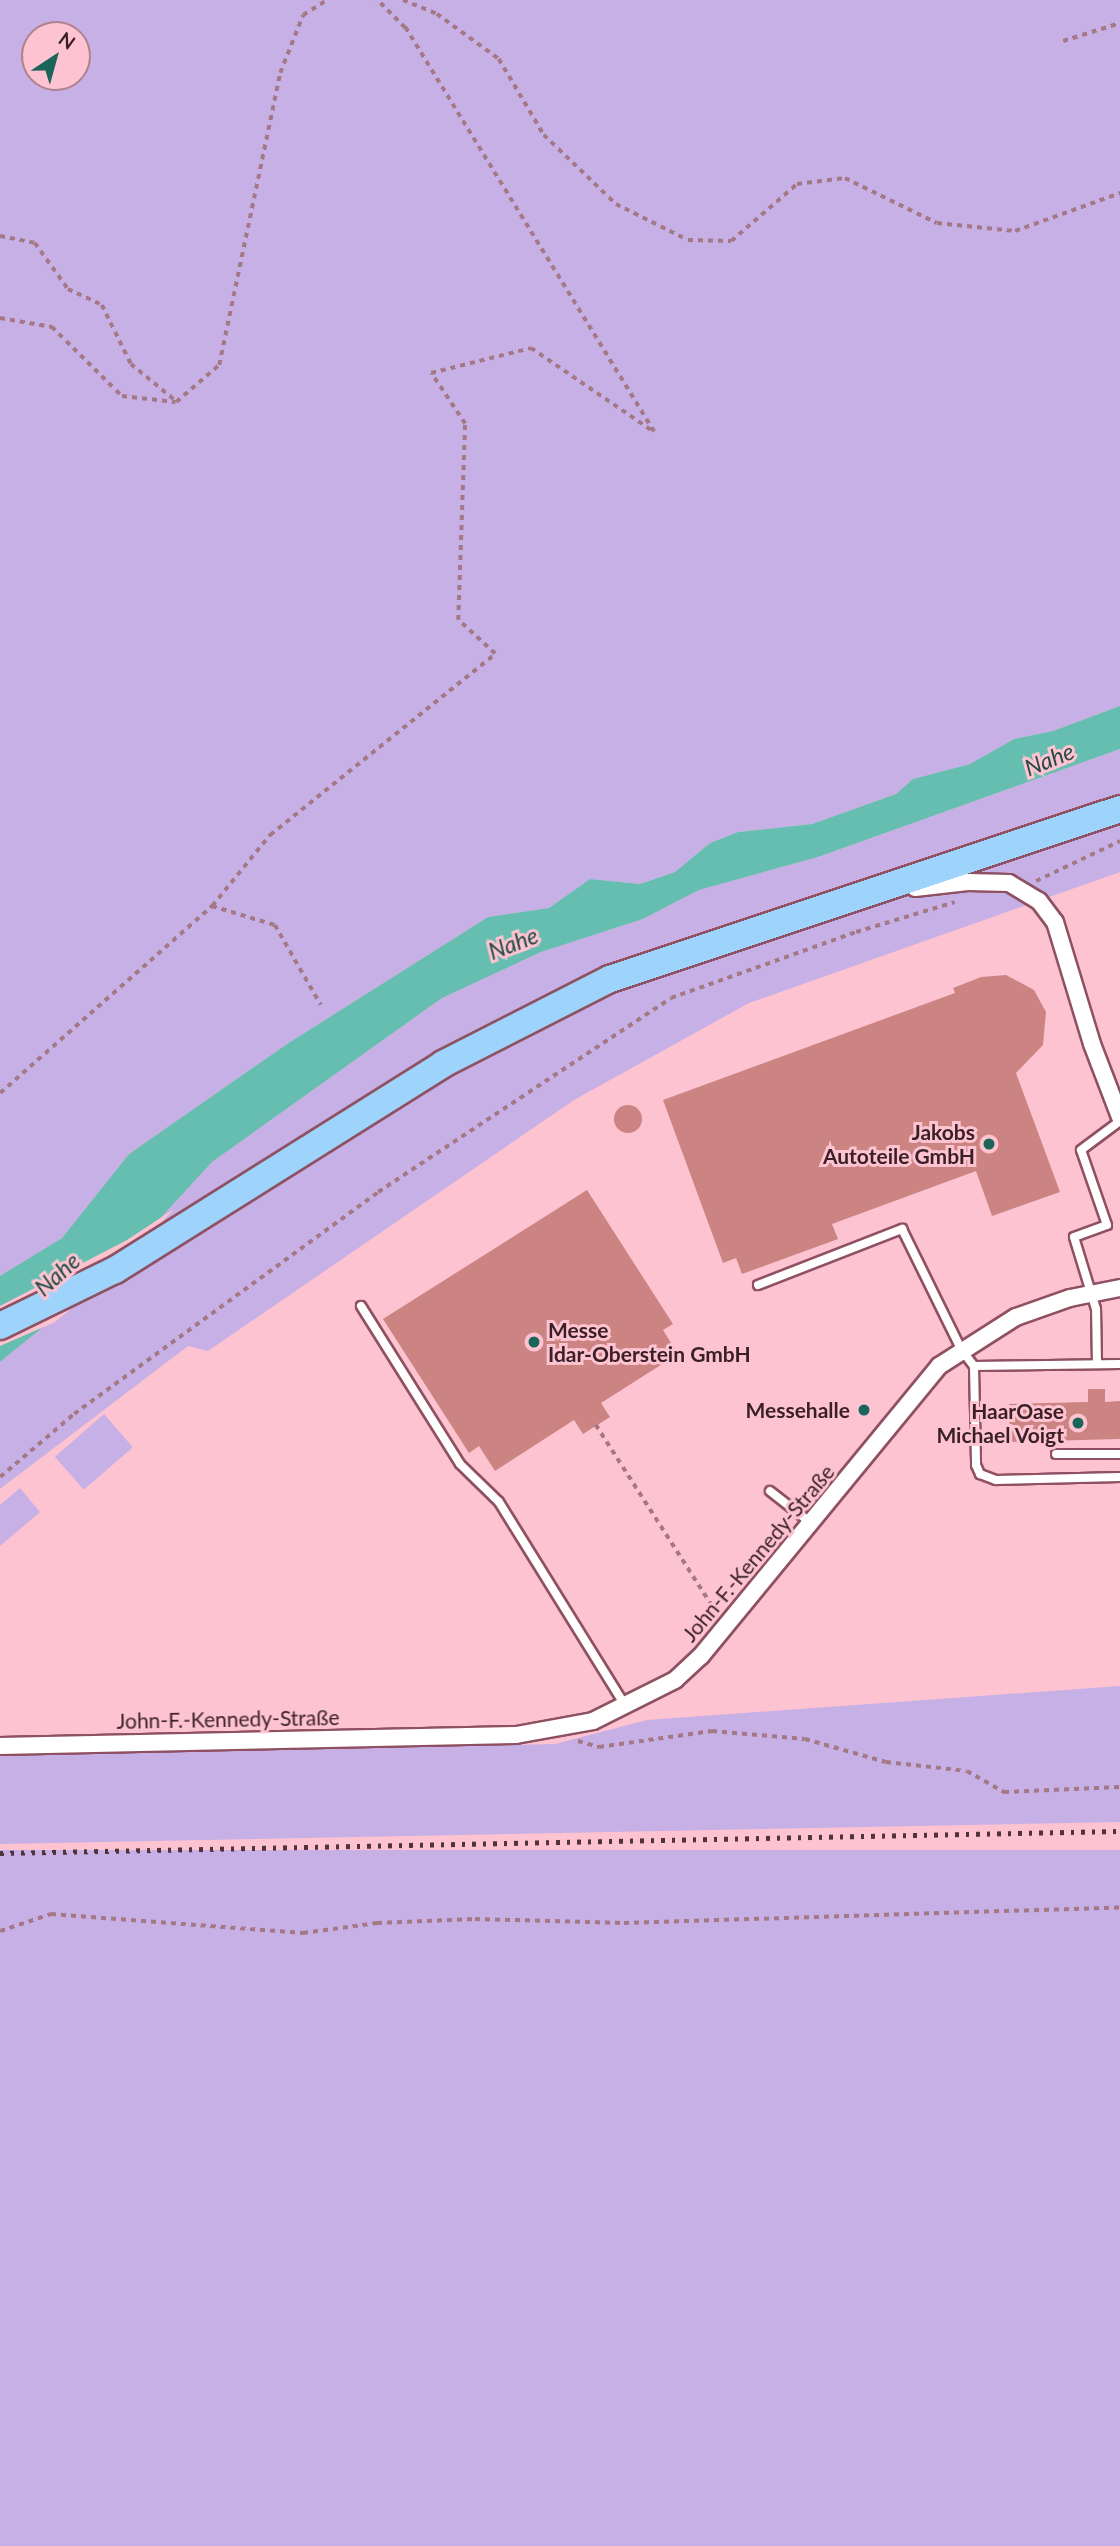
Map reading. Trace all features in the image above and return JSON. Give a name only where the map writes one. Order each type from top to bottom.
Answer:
[{"type":"main road","points":[[0,1326],[115,1270],[443,1064],[523,1019],[610,978],[1120,809]]},
{"type":"street","points":[[838,901],[968,882],[1009,883],[1023,889],[1055,922],[1092,1044],[1120,1119]]},
{"type":"street","name":"John-F.-Kennedy-Straße","points":[[0,1746],[516,1735],[571,1727],[626,1707],[675,1680],[727,1628],[912,1396],[961,1349],[1016,1317],[1120,1288]]},
{"type":"lane","points":[[1097,1364],[1092,1294],[1074,1237],[1107,1225],[1081,1150],[1120,1119]]},
{"type":"lane","points":[[758,1285],[902,1229],[961,1349],[974,1366],[976,1465],[981,1474],[996,1480],[1120,1476]]},
{"type":"lane","points":[[360,1306],[460,1464],[499,1502],[603,1664],[626,1707]]},
{"type":"lane","points":[[974,1366],[1120,1364]]},
{"type":"lane","points":[[1056,1454],[1120,1454]]},
{"type":"lane","points":[[771,1491],[811,1524]]},
{"type":"path","points":[[0,318],[52,327],[122,396],[176,402],[219,365],[280,73],[303,15],[327,0]]},
{"type":"path","points":[[0,1093],[212,906],[270,835],[495,653],[458,620],[465,424],[431,373],[531,348],[654,432],[405,29],[377,0]]},
{"type":"path","points":[[403,0],[437,14],[499,59],[544,135],[617,204],[688,240],[731,241],[797,184],[845,178],[937,223],[1015,231],[1120,193]]},
{"type":"path","points":[[1063,41],[1120,23]]},
{"type":"path","points":[[0,236],[35,243],[68,289],[102,305],[131,364],[176,402]]},
{"type":"path","points":[[1023,889],[1120,841]]},
{"type":"path","points":[[0,1477],[74,1414],[378,1192],[671,998],[856,932],[957,901]]},
{"type":"path","points":[[212,906],[275,925],[321,1006]]},
{"type":"path","points":[[596,1425],[727,1628]]},
{"type":"path","points":[[571,1727],[579,1743],[599,1747],[712,1731],[805,1739],[886,1762],[968,1771],[1004,1792],[1120,1787]]},
{"type":"path","points":[[0,1931],[51,1914],[303,1933],[377,1923],[475,1919],[624,1923],[1120,1907]]},
{"type":"shaded area","points":[[0,0],[1120,0],[1120,706],[1053,731],[1014,739],[970,764],[913,779],[896,794],[812,824],[738,832],[710,843],[675,872],[640,884],[590,879],[549,908],[488,917],[287,1044],[129,1154],[62,1238],[0,1276]]},
{"type":"shaded area","points":[[1120,749],[1120,872],[749,1003],[574,1100],[208,1351],[188,1346],[0,1489],[0,1362],[111,1272],[212,1162],[442,998],[541,952],[643,919],[699,890],[818,857]]},
{"type":"shaded area","points":[[104,1414],[133,1447],[84,1490],[55,1457]]},
{"type":"shaded area","points":[[20,1488],[40,1512],[0,1546],[0,1505]]},
{"type":"shaded area","points":[[1120,1686],[1120,1822],[0,1844],[0,1755],[555,1744],[647,1720]]},
{"type":"shaded area","points":[[0,1850],[1120,1850],[1120,2546],[0,2546]]},
{"type":"water","name":"Nahe","points":[[1120,706],[1120,749],[818,857],[699,890],[643,919],[541,952],[442,998],[212,1162],[111,1272],[0,1362],[0,1276],[62,1238],[129,1154],[287,1044],[488,917],[549,908],[590,879],[640,884],[675,872],[710,843],[738,832],[812,824],[896,794],[913,779],[970,764],[1014,739],[1053,731]]},
{"type":"pier","points":[[174,1209],[114,1274],[55,1322],[0,1346],[0,1306],[127,1240]]},
{"type":"building","points":[[1006,975],[1034,990],[1046,1012],[1043,1045],[1016,1073],[1060,1192],[992,1216],[976,1171],[832,1224],[838,1239],[742,1274],[736,1258],[723,1263],[663,1100],[955,993],[953,988],[981,977]]},
{"type":"building","points":[[628,1105],[638,1109],[642,1119],[638,1129],[628,1133],[618,1129],[614,1119],[618,1109]]},
{"type":"building","name":"Messe Idar-Oberstein GmbH","points":[[587,1190],[673,1324],[663,1330],[678,1354],[601,1403],[610,1417],[583,1434],[574,1420],[495,1471],[479,1446],[469,1453],[383,1319]]},
{"type":"building","points":[[1088,1389],[1105,1389],[1105,1402],[1120,1401],[1120,1439],[1010,1442],[1009,1404],[1088,1402]]},
{"type":"railway","points":[[0,1853],[1120,1831]]},
{"type":"place","name":"Jakobs Autoteile GmbH","points":[[989,1144]]},
{"type":"place","name":"Messe Idar-Oberstein GmbH","points":[[534,1342]]},
{"type":"place","name":"Messehalle","points":[[864,1410]]},
{"type":"place","name":"HaarOase Michael Voigt","points":[[1078,1423]]}]
